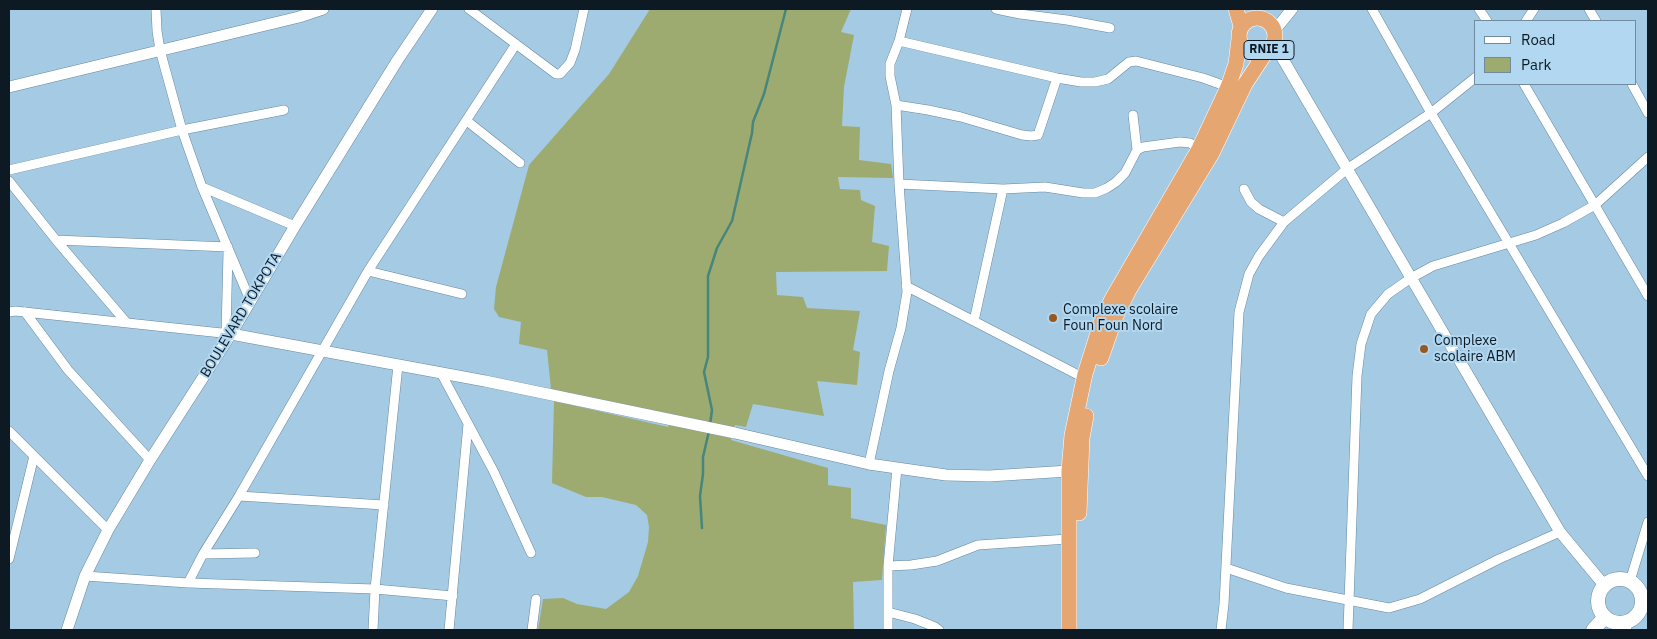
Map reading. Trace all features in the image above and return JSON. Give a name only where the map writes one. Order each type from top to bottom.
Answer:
[{"type":"highway","name":"RNIE 1","points":[[1069,630],[1069,471],[1072,435],[1084,378],[1102,320],[1112,299],[1199,149],[1228,87],[1236,64],[1240,32],[1250,19],[1261,18],[1268,31],[1261,54],[1249,53],[1244,49],[1240,32],[1236,9]]},
{"type":"highway","name":"RNIE 1","points":[[1078,630],[1078,537],[1081,463],[1086,415],[1094,376],[1115,318],[1130,288],[1212,153],[1268,31]]},
{"type":"main road","points":[[1619,579],[1630,582],[1640,592],[1644,604],[1637,614],[1624,626],[1605,617],[1598,605],[1600,591],[1608,582],[1619,579]]},
{"type":"main road","points":[[1593,630],[1605,617]]},
{"type":"street","points":[[156,9],[160,50],[182,130],[202,187],[250,300]]},
{"type":"street","points":[[9,86],[299,17],[322,9]]},
{"type":"street","name":"BOULEVARD TOKPOTA","points":[[67,630],[85,576],[108,530],[397,61],[432,9]]},
{"type":"street","points":[[470,9],[556,74],[560,74],[570,63],[575,50],[584,9]]},
{"type":"street","points":[[869,464],[889,371],[901,328],[906,286],[896,106],[890,76],[890,64],[899,40],[907,9]]},
{"type":"street","points":[[996,9],[1110,28]]},
{"type":"street","points":[[1292,9],[1268,31],[1560,532],[1604,585]]},
{"type":"street","points":[[1372,9],[1431,113],[1648,476]]},
{"type":"street","points":[[1479,9],[1485,20]]},
{"type":"street","points":[[1527,20],[1534,9]]},
{"type":"street","points":[[899,40],[1057,78],[1095,82],[1108,79],[1129,62],[1136,61],[1203,78],[1228,87]]},
{"type":"street","points":[[188,583],[368,271],[516,44]]},
{"type":"street","points":[[896,106],[961,117],[1022,135],[1038,135],[1057,78]]},
{"type":"street","points":[[1221,630],[1239,312],[1249,274],[1259,256],[1284,222],[1347,169],[1431,113],[1474,79]]},
{"type":"street","points":[[1525,85],[1648,296]]},
{"type":"street","points":[[1633,85],[1648,113]]},
{"type":"street","points":[[9,170],[182,130],[284,110]]},
{"type":"street","points":[[899,184],[1003,189],[1045,187],[1083,193],[1095,192],[1107,188],[1116,182],[1128,168],[1137,150],[1133,116]]},
{"type":"street","points":[[467,121],[520,162]]},
{"type":"street","points":[[1137,150],[1180,142],[1190,143],[1199,149]]},
{"type":"street","points":[[1348,630],[1357,376],[1360,344],[1377,306],[1388,294],[1433,266],[1509,244],[1563,223],[1594,205],[1648,157]]},
{"type":"street","points":[[9,181],[56,240],[126,322]]},
{"type":"street","points":[[202,187],[295,226]]},
{"type":"street","points":[[974,321],[1003,189]]},
{"type":"street","points":[[1244,189],[1251,202],[1259,209],[1284,222]]},
{"type":"street","points":[[56,240],[228,247]]},
{"type":"street","points":[[228,247],[229,334]]},
{"type":"street","points":[[368,271],[462,294]]},
{"type":"street","points":[[906,286],[1084,378]]},
{"type":"street","points":[[9,304],[150,460]]},
{"type":"street","points":[[16,312],[229,334],[322,350],[735,433],[869,464],[946,475],[989,476],[1069,471]]},
{"type":"street","points":[[373,630],[375,589],[398,366]]},
{"type":"street","points":[[441,373],[494,472],[531,552]]},
{"type":"street","points":[[449,630],[468,424]]},
{"type":"street","points":[[9,431],[108,530]]},
{"type":"street","points":[[9,558],[34,456]]},
{"type":"street","points":[[888,630],[888,566],[897,468]]},
{"type":"street","points":[[239,496],[384,505]]},
{"type":"street","points":[[1630,582],[1648,522]]},
{"type":"street","points":[[1226,568],[1286,588],[1389,608],[1420,599],[1499,559],[1560,532]]},
{"type":"street","points":[[888,566],[938,561],[978,545],[1068,539]]},
{"type":"street","points":[[203,554],[255,553]]},
{"type":"street","points":[[85,576],[188,583],[375,589],[453,596]]},
{"type":"street","points":[[532,630],[536,599]]},
{"type":"street","points":[[888,612],[914,619],[938,630]]},
{"type":"green space","points":[[650,9],[851,9],[841,32],[854,35],[844,87],[842,126],[860,127],[859,160],[891,164],[893,178],[838,177],[840,189],[860,190],[861,200],[875,206],[872,242],[889,246],[887,271],[776,272],[777,295],[803,297],[807,308],[860,311],[853,350],[860,352],[857,385],[817,381],[824,416],[753,404],[746,427],[735,425],[731,440],[828,468],[828,485],[851,488],[851,518],[886,525],[882,580],[853,582],[854,630],[538,630],[543,599],[563,598],[577,604],[606,609],[629,592],[638,576],[648,542],[649,527],[647,515],[636,505],[602,497],[586,497],[552,483],[554,401],[668,427],[672,415],[551,389],[547,350],[519,344],[521,322],[499,317],[494,309],[496,287],[529,165],[609,74]]},
{"type":"waterway","points":[[710,425],[712,410],[704,372],[708,357],[708,276],[717,248],[732,221],[753,122],[764,94],[786,9]]},
{"type":"waterway","points":[[702,528],[700,496],[703,457],[709,431]]},
{"type":"place","name":"Complexe scolaire Foun Foun Nord","points":[[1053,318]]},
{"type":"place","name":"Complexe scolaire ABM","points":[[1424,349]]}]
